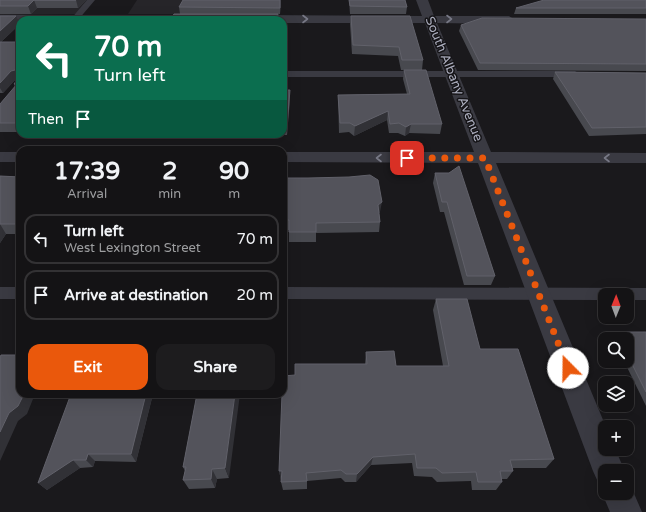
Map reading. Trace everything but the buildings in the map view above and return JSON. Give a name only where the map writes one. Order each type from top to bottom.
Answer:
[{"type":"street","name":"South Albany Avenue","points":[[422,0],[606,464]]},
{"type":"street","points":[[0,19],[16,19]]},
{"type":"street","points":[[287,19],[522,20]]},
{"type":"street","points":[[0,157],[16,157]]},
{"type":"street","points":[[287,158],[646,158]]},
{"type":"street","points":[[621,500],[626,512]]},
{"type":"lane","points":[[77,16],[91,0]]},
{"type":"lane","points":[[287,74],[585,74]]},
{"type":"lane","points":[[0,293],[16,293]]},
{"type":"lane","points":[[287,294],[646,294]]},
{"type":"shaded area","points":[[0,0],[91,0],[79,14],[0,15]]},
{"type":"shaded area","points":[[137,0],[187,0],[180,14],[128,14]]},
{"type":"route","points":[[407,158],[485,158],[568,368]]}]
